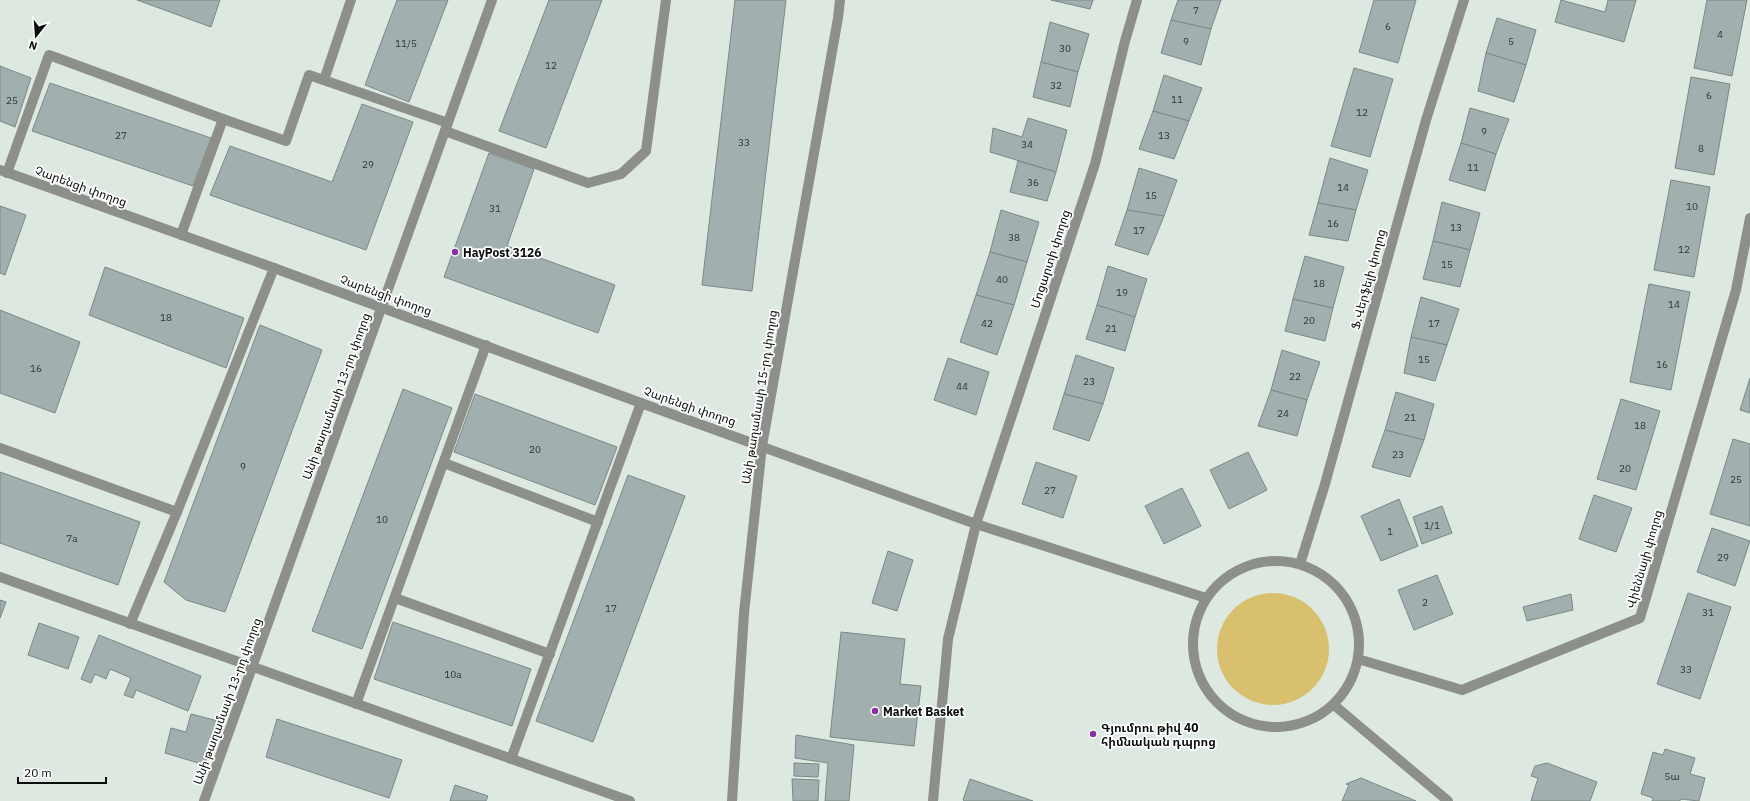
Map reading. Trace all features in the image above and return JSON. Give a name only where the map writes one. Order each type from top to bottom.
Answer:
[{"type":"street","points":[[324,80],[351,0]]},
{"type":"street","name":"Անի թաղամասի 13-րդ փողոց","points":[[204,801],[492,0]]},
{"type":"street","points":[[3,172],[49,55],[286,141],[309,75],[447,127],[588,183],[621,174],[646,151],[666,0]]},
{"type":"street","name":"Անի թաղամասի 15-րդ փողոց","points":[[732,801],[744,613],[762,446],[840,0]]},
{"type":"street","name":"Մոցարտի փողոց","points":[[933,801],[948,638],[976,524],[1095,164],[1125,41],[1137,0]]},
{"type":"street","name":"Ֆ.Վերֆելի փողոց","points":[[1300,564],[1325,484],[1426,120],[1464,0]]},
{"type":"street","points":[[181,235],[224,119]]},
{"type":"street","name":"Չարենցի փողոց","points":[[3,172],[274,268],[976,524],[1206,598]]},
{"type":"street","name":"Վիեննայի փողոց","points":[[1358,659],[1462,690],[1640,618],[1736,290],[1750,218]]},
{"type":"street","points":[[130,624],[177,512],[274,268]]},
{"type":"street","points":[[356,704],[486,345]]},
{"type":"street","points":[[511,759],[641,403]]},
{"type":"street","points":[[0,448],[177,512]]},
{"type":"street","points":[[444,463],[598,522]]},
{"type":"street","points":[[1273,561],[1300,564],[1322,575],[1340,591],[1352,611],[1359,635],[1358,659],[1349,684],[1334,705],[1311,720],[1285,727],[1258,726],[1233,716],[1212,699],[1198,676],[1192,650],[1195,623],[1206,598],[1224,579],[1247,566],[1273,561]]},
{"type":"street","points":[[0,577],[630,801]]},
{"type":"street","points":[[395,598],[550,654]]},
{"type":"street","points":[[1334,705],[1448,801]]},
{"type":"shaded area","points":[[1273,593],[1284,594],[1294,598],[1304,603],[1312,610],[1319,618],[1324,628],[1328,638],[1328,660],[1324,670],[1319,680],[1312,688],[1304,695],[1294,700],[1284,704],[1273,705],[1262,704],[1252,700],[1242,695],[1234,688],[1227,680],[1222,670],[1218,660],[1217,649],[1218,638],[1222,628],[1227,618],[1234,610],[1242,603],[1252,598],[1262,594]]},
{"type":"building","points":[[137,0],[220,0],[211,27]]},
{"type":"building","points":[[397,0],[448,0],[409,102],[365,85]]},
{"type":"building","points":[[549,0],[602,0],[546,148],[499,131]]},
{"type":"building","points":[[735,0],[786,0],[752,291],[702,285]]},
{"type":"building","points":[[1051,0],[1093,0],[1090,9]]},
{"type":"building","points":[[1178,0],[1221,0],[1211,29],[1171,20]]},
{"type":"building","points":[[1374,0],[1416,0],[1398,63],[1359,52]]},
{"type":"building","points":[[1561,0],[1605,12],[1608,0],[1636,0],[1624,42],[1555,22]]},
{"type":"building","points":[[1707,0],[1747,0],[1732,76],[1694,68]]},
{"type":"building","points":[[1497,18],[1536,30],[1526,65],[1486,53]]},
{"type":"building","points":[[1171,20],[1211,29],[1201,65],[1161,53]]},
{"type":"building","points":[[1050,22],[1089,34],[1078,72],[1041,62]]},
{"type":"building","points":[[1486,53],[1526,65],[1514,102],[1478,91]]},
{"type":"building","points":[[1041,62],[1078,72],[1070,107],[1033,97]]},
{"type":"building","points":[[0,66],[31,78],[15,127],[0,121]]},
{"type":"building","points":[[1354,68],[1393,79],[1370,157],[1331,146]]},
{"type":"building","points":[[1164,75],[1202,88],[1189,121],[1153,111]]},
{"type":"building","points":[[1691,77],[1730,84],[1714,175],[1675,168]]},
{"type":"building","points":[[50,83],[211,138],[193,186],[32,131]]},
{"type":"building","points":[[362,104],[413,122],[366,250],[210,195],[230,146],[332,182]]},
{"type":"building","points":[[1470,108],[1509,119],[1496,154],[1461,143]]},
{"type":"building","points":[[1153,111],[1189,121],[1174,159],[1139,149]]},
{"type":"building","points":[[1028,118],[1067,130],[1056,172],[990,152],[993,128],[1022,137]]},
{"type":"building","points":[[1461,143],[1496,154],[1485,191],[1449,180]]},
{"type":"building","points":[[489,153],[534,169],[507,246],[615,285],[598,333],[444,277]]},
{"type":"building","points":[[1330,158],[1368,170],[1356,210],[1318,203]]},
{"type":"building","points":[[1018,161],[1056,172],[1047,201],[1010,192]]},
{"type":"building","points":[[1139,168],[1177,180],[1164,216],[1127,210]]},
{"type":"building","points":[[1671,180],[1710,187],[1694,277],[1654,270]]},
{"type":"building","points":[[1442,202],[1480,213],[1470,250],[1433,241]]},
{"type":"building","points":[[1318,203],[1356,210],[1348,241],[1309,235]]},
{"type":"building","points":[[0,206],[26,215],[5,275],[0,273]]},
{"type":"building","points":[[1001,210],[1039,222],[1027,262],[990,252]]},
{"type":"building","points":[[1127,210],[1164,216],[1148,255],[1115,245]]},
{"type":"building","points":[[1433,241],[1470,250],[1460,287],[1423,279]]},
{"type":"building","points":[[990,252],[1027,262],[1014,305],[976,295]]},
{"type":"building","points":[[1305,256],[1344,267],[1333,308],[1293,299]]},
{"type":"building","points":[[1108,266],[1147,279],[1135,317],[1097,305]]},
{"type":"building","points":[[105,267],[244,318],[226,368],[89,315]]},
{"type":"building","points":[[1649,284],[1690,292],[1671,390],[1630,382]]},
{"type":"building","points":[[976,295],[1014,305],[997,355],[960,342]]},
{"type":"building","points":[[1421,297],[1459,309],[1447,345],[1411,337]]},
{"type":"building","points":[[1293,299],[1333,308],[1325,341],[1285,331]]},
{"type":"building","points":[[1097,305],[1135,317],[1125,351],[1086,339]]},
{"type":"building","points":[[0,310],[80,342],[55,413],[0,393]]},
{"type":"building","points":[[260,325],[322,350],[225,612],[186,600],[164,582]]},
{"type":"building","points":[[1411,337],[1447,345],[1435,381],[1404,373]]},
{"type":"building","points":[[1282,350],[1320,362],[1307,400],[1271,390]]},
{"type":"building","points":[[1076,355],[1114,368],[1103,404],[1064,394]]},
{"type":"building","points":[[948,358],[989,372],[976,415],[934,400]]},
{"type":"building","points":[[1750,378],[1750,413],[1740,410]]},
{"type":"building","points":[[403,389],[452,408],[362,649],[312,631]]},
{"type":"building","points":[[1271,390],[1307,400],[1297,436],[1258,426]]},
{"type":"building","points":[[1396,392],[1434,404],[1424,440],[1385,430]]},
{"type":"building","points":[[475,394],[617,447],[595,505],[454,452]]},
{"type":"building","points":[[1064,394],[1103,404],[1089,441],[1053,429]]},
{"type":"building","points":[[1621,399],[1660,411],[1636,490],[1597,479]]},
{"type":"building","points":[[1385,430],[1424,440],[1410,477],[1372,467]]},
{"type":"building","points":[[1733,439],[1750,444],[1750,526],[1710,514]]},
{"type":"building","points":[[1248,452],[1267,490],[1229,509],[1210,470]]},
{"type":"building","points":[[1036,462],[1077,476],[1063,518],[1022,504]]},
{"type":"building","points":[[0,472],[140,522],[118,585],[0,543]]},
{"type":"building","points":[[628,475],[685,496],[593,742],[536,721]]},
{"type":"building","points":[[1182,488],[1201,526],[1164,544],[1145,506]]},
{"type":"building","points":[[1594,495],[1632,508],[1616,552],[1579,539]]},
{"type":"building","points":[[1399,499],[1418,546],[1381,561],[1361,516]]},
{"type":"building","points":[[1442,506],[1452,533],[1422,544],[1413,517]]},
{"type":"building","points":[[1712,528],[1750,541],[1735,586],[1697,572]]},
{"type":"building","points":[[888,551],[913,560],[897,611],[872,603]]},
{"type":"building","points":[[1437,575],[1453,614],[1414,630],[1398,590]]},
{"type":"building","points":[[1688,593],[1731,607],[1700,699],[1657,684]]},
{"type":"building","points":[[1571,594],[1573,610],[1527,621],[1523,607]]},
{"type":"building","points":[[0,600],[6,602],[0,618]]},
{"type":"building","points":[[393,622],[531,669],[512,726],[374,679]]},
{"type":"building","points":[[39,623],[79,637],[68,669],[28,655]]},
{"type":"building","name":"Market Basket","points":[[841,632],[905,639],[900,684],[921,686],[914,746],[830,737]]},
{"type":"building","points":[[99,635],[201,676],[188,711],[136,690],[133,698],[124,695],[131,678],[110,669],[106,679],[95,674],[91,683],[81,679]]},
{"type":"building","points":[[191,714],[218,721],[205,765],[165,753],[171,728],[186,732]]},
{"type":"building","points":[[277,719],[402,760],[389,798],[266,757]]},
{"type":"building","points":[[796,735],[854,745],[849,801],[825,801],[828,763],[795,758]]},
{"type":"building","points":[[1665,749],[1695,758],[1690,774],[1705,778],[1699,801],[1680,799],[1680,801],[1652,801],[1653,798],[1641,794],[1653,752],[1663,755]]},
{"type":"building","points":[[794,763],[819,764],[818,777],[794,776]]},
{"type":"building","points":[[1547,763],[1597,782],[1590,801],[1531,801],[1538,778],[1531,776],[1535,766]]},
{"type":"building","points":[[1361,778],[1416,801],[1342,801],[1349,785],[1346,784]]},
{"type":"building","points":[[792,779],[819,780],[818,801],[793,801]]},
{"type":"building","points":[[970,779],[1033,801],[965,801],[963,800]]},
{"type":"building","points":[[455,785],[488,796],[486,801],[450,801]]},
{"type":"place","name":"HayPost 3126","points":[[455,252]]},
{"type":"place","name":"Market Basket","points":[[875,711]]},
{"type":"place","name":"Գյումրու թիվ 40 հիմնական դպրոց","points":[[1093,734]]}]
